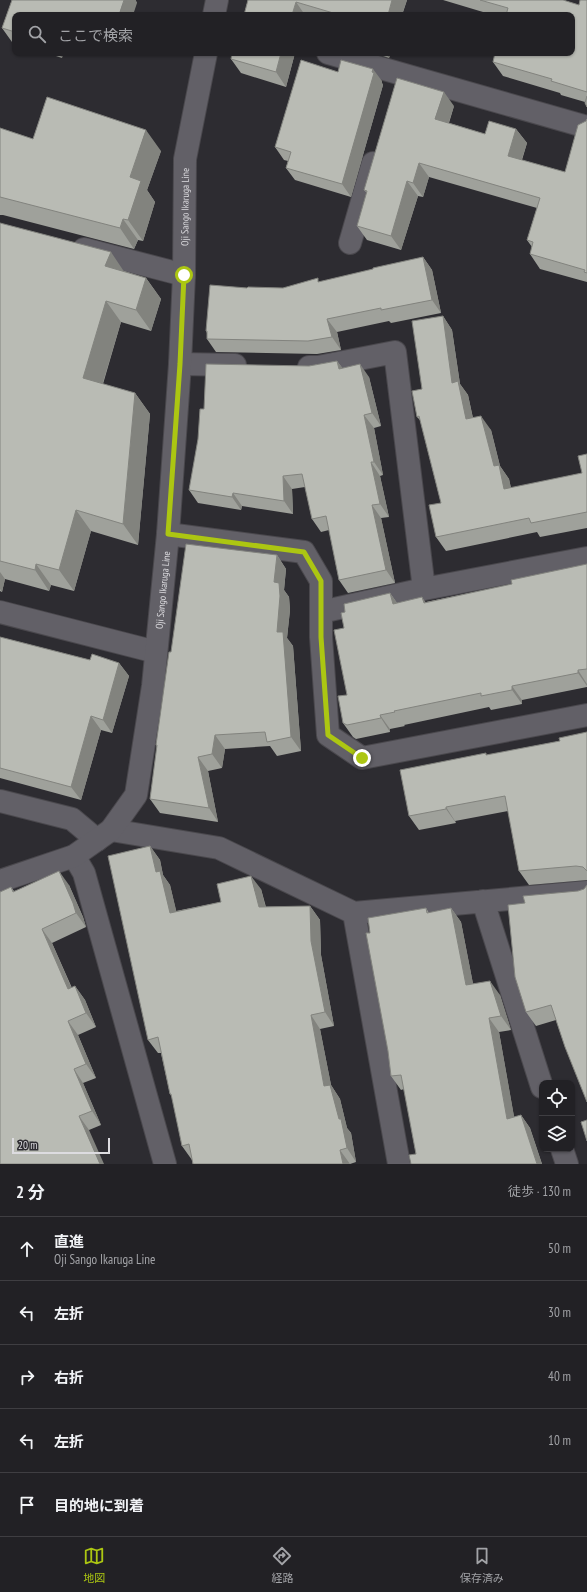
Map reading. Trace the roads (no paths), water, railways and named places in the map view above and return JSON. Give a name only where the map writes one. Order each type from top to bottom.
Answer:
[{"type":"street","points":[[215,12],[217,0]]},
{"type":"street","name":"Oji Sango Ikaruga Line","points":[[0,880],[74,856],[104,835],[136,795],[153,686],[168,534],[180,364],[184,275],[185,159],[205,56]]},
{"type":"street","points":[[338,56],[587,127]]},
{"type":"street","points":[[393,96],[400,74]]},
{"type":"street","points":[[350,243],[378,147]]},
{"type":"street","points":[[62,243],[184,275]]},
{"type":"street","points":[[288,366],[318,367],[396,352],[424,589]]},
{"type":"street","points":[[180,364],[257,366]]},
{"type":"street","points":[[168,534],[304,552],[321,581],[321,612],[328,735],[362,758],[587,715]]},
{"type":"street","points":[[321,612],[424,589],[587,558]]},
{"type":"street","points":[[0,612],[156,652]]},
{"type":"street","points":[[0,800],[72,819],[104,835],[219,848],[354,913],[587,892]]},
{"type":"street","points":[[74,856],[84,873],[166,1164]]},
{"type":"street","points":[[483,901],[540,1080]]},
{"type":"street","points":[[354,913],[399,1164]]},
{"type":"street","points":[[563,1152],[566,1164]]}]
